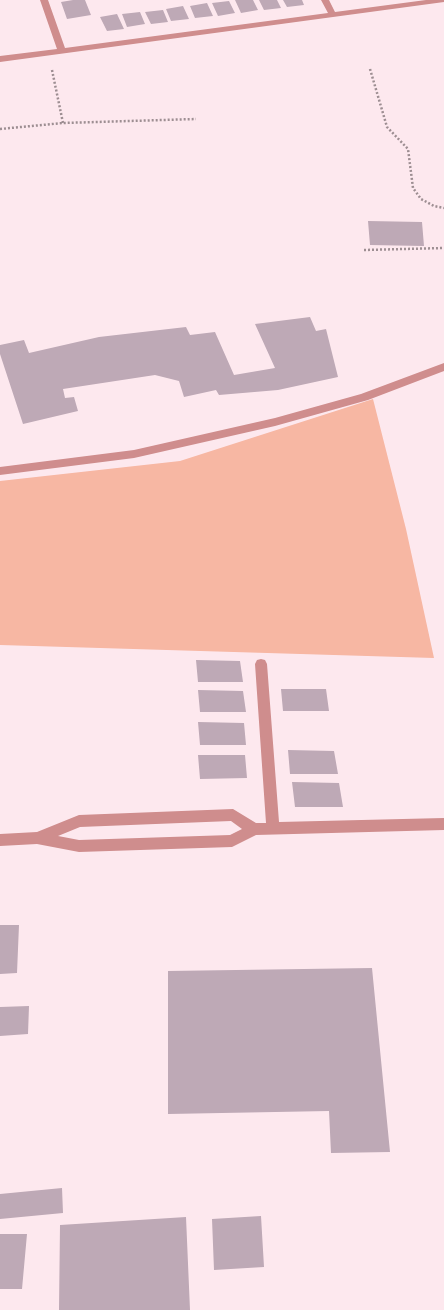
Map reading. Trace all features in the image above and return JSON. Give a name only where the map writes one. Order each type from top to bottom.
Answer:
[{"type":"street","points":[[44,0],[62,51]]},
{"type":"street","points":[[325,0],[333,15]]},
{"type":"street","points":[[0,59],[333,15],[416,2],[444,0]]},
{"type":"street","points":[[0,472],[134,454],[275,422],[364,397],[444,367]]},
{"type":"street","points":[[261,664],[273,829]]},
{"type":"street","points":[[37,838],[79,821],[233,815],[254,829]]},
{"type":"street","points":[[0,840],[37,838],[79,846],[223,841],[232,840],[254,829],[444,824]]},
{"type":"path","points":[[370,69],[387,127],[408,149],[413,188],[420,198],[434,206],[444,208]]},
{"type":"path","points":[[52,70],[63,123]]},
{"type":"path","points":[[0,129],[63,123],[196,119]]},
{"type":"path","points":[[364,250],[444,248]]},
{"type":"shaded area","points":[[373,399],[406,529],[434,658],[0,645],[0,481],[180,461]]},
{"type":"building","points":[[85,0],[91,15],[67,19],[61,2]]},
{"type":"building","points":[[235,0],[253,0],[258,10],[241,13]]},
{"type":"building","points":[[259,0],[277,0],[281,8],[264,10]]},
{"type":"building","points":[[283,0],[302,0],[304,5],[287,7]]},
{"type":"building","points":[[229,1],[235,13],[218,16],[212,3]]},
{"type":"building","points":[[207,3],[213,16],[195,18],[190,6]]},
{"type":"building","points":[[183,6],[189,19],[171,21],[166,9]]},
{"type":"building","points":[[163,10],[168,22],[151,24],[145,12]]},
{"type":"building","points":[[140,12],[145,24],[127,27],[122,14]]},
{"type":"building","points":[[117,14],[124,29],[107,31],[100,17]]},
{"type":"building","points":[[368,221],[422,222],[424,246],[370,245]]},
{"type":"building","points":[[310,317],[316,331],[326,329],[338,377],[278,390],[219,395],[216,390],[184,397],[179,381],[155,375],[63,389],[65,398],[74,397],[78,411],[23,424],[0,354],[0,345],[24,340],[29,353],[99,337],[186,327],[190,335],[215,332],[234,375],[275,368],[255,324]]},
{"type":"building","points":[[196,660],[240,661],[243,682],[198,682]]},
{"type":"building","points":[[281,689],[326,689],[329,711],[283,711]]},
{"type":"building","points":[[198,690],[243,691],[246,712],[200,712]]},
{"type":"building","points":[[198,722],[244,723],[246,745],[200,745]]},
{"type":"building","points":[[288,750],[334,751],[338,774],[290,774]]},
{"type":"building","points":[[198,755],[245,755],[247,778],[200,779]]},
{"type":"building","points":[[292,782],[339,783],[343,807],[295,807]]},
{"type":"building","points":[[0,925],[19,925],[17,973],[0,974]]},
{"type":"building","points":[[372,968],[390,1152],[331,1153],[329,1111],[168,1114],[168,971]]},
{"type":"building","points":[[29,1006],[28,1034],[0,1036],[0,1007]]},
{"type":"building","points":[[62,1188],[63,1213],[0,1219],[0,1194]]},
{"type":"building","points":[[261,1216],[264,1267],[214,1270],[212,1219]]},
{"type":"building","points":[[186,1217],[190,1310],[59,1310],[60,1225]]},
{"type":"building","points":[[0,1234],[27,1234],[22,1289],[0,1289]]}]
